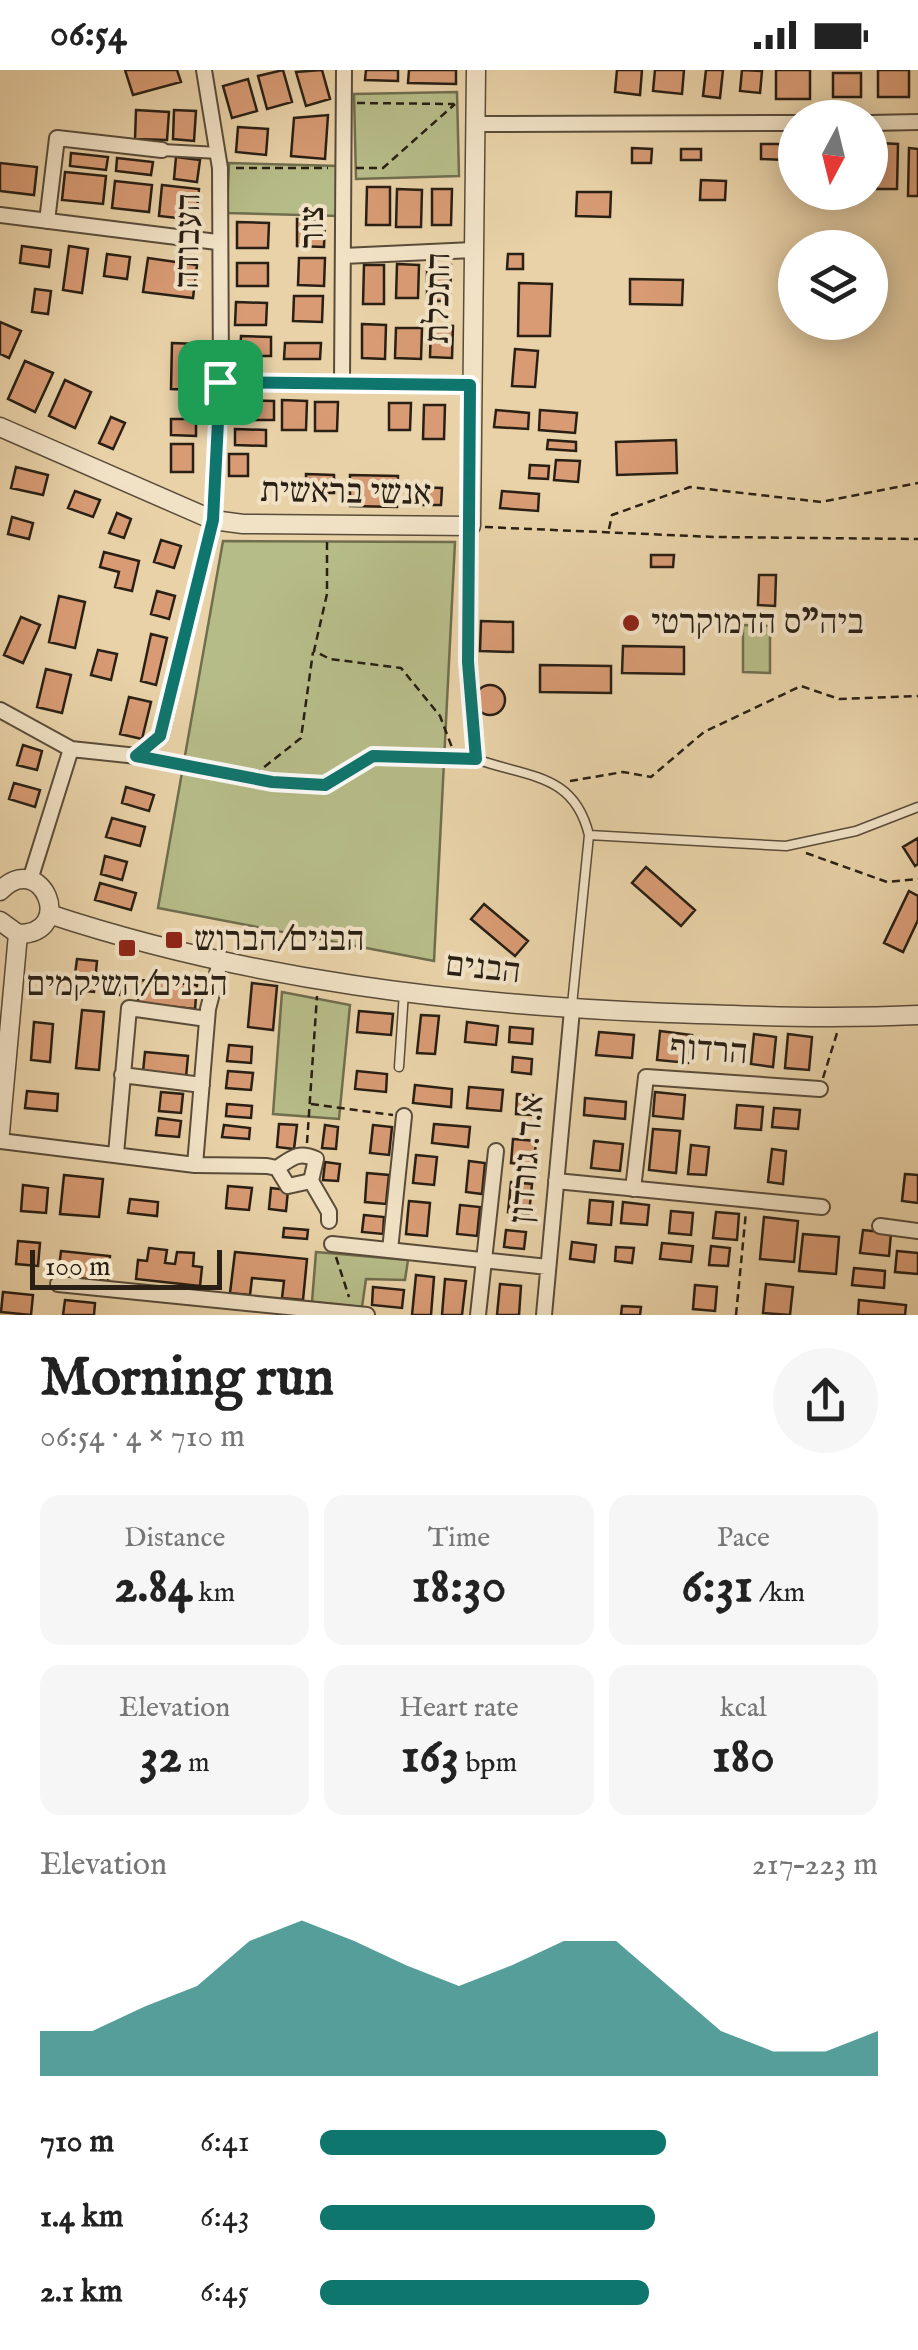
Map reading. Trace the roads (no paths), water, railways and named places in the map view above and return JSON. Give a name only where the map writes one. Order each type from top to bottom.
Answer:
[{"type":"street","name":"העבודה","points":[[71,750],[136,756],[160,736],[213,520],[220,382],[219,153],[205,70]]},
{"type":"street","name":"צור","points":[[342,384],[344,70]]},
{"type":"street","name":"התכלת","points":[[471,526],[476,70]]},
{"type":"street","points":[[888,123],[918,122]]},
{"type":"street","points":[[475,124],[778,123]]},
{"type":"street","points":[[47,221],[56,138],[219,153]]},
{"type":"street","points":[[0,215],[217,242]]},
{"type":"street","points":[[343,256],[473,250]]},
{"type":"street","points":[[220,382],[470,385]]},
{"type":"street","name":"אנשי בראשית","points":[[0,427],[213,520],[328,526],[471,526]]},
{"type":"street","points":[[0,710],[71,750],[30,880]]},
{"type":"street","points":[[0,891],[13,881],[30,880],[44,889],[49,914],[34,932],[18,934],[0,922]]},
{"type":"street","name":"הבנים","points":[[49,914],[124,939],[318,979],[404,992],[572,1010],[841,1018],[918,1015]]},
{"type":"street","points":[[0,1133],[18,934]]},
{"type":"street","points":[[195,1166],[207,1019],[221,958]]},
{"type":"street","points":[[116,1154],[128,1008],[207,1019]]},
{"type":"street","name":"א.ד. גורדון","points":[[544,1315],[572,1010]]},
{"type":"street","points":[[122,1076],[202,1085]]},
{"type":"street","name":"הרדוף","points":[[633,1189],[646,1077],[820,1090]]},
{"type":"street","points":[[390,1250],[404,1116]]},
{"type":"street","points":[[0,1140],[195,1166],[277,1168],[294,1155],[307,1154],[316,1159],[310,1181],[329,1212],[329,1222]]},
{"type":"street","points":[[478,1315],[496,1152]]},
{"type":"street","points":[[277,1168],[288,1186],[310,1181]]},
{"type":"street","points":[[556,1181],[822,1207]]},
{"type":"street","points":[[880,1226],[918,1230]]},
{"type":"street","points":[[332,1244],[548,1267]]},
{"type":"street","points":[[58,1284],[262,1309],[360,1314]]},
{"type":"lane","points":[[476,759],[519,775],[559,782],[583,809],[590,835],[572,1010]]},
{"type":"lane","points":[[590,835],[786,846],[856,831],[918,807]]},
{"type":"lane","points":[[398,1067],[404,992]]},
{"type":"place","name":"ביה\"ס הדמוקרטי","points":[[631,623]]},
{"type":"place","name":"הבנים/הברוש","points":[[174,940]]},
{"type":"place","name":"הבנים/השיקמים","points":[[127,948]]}]
